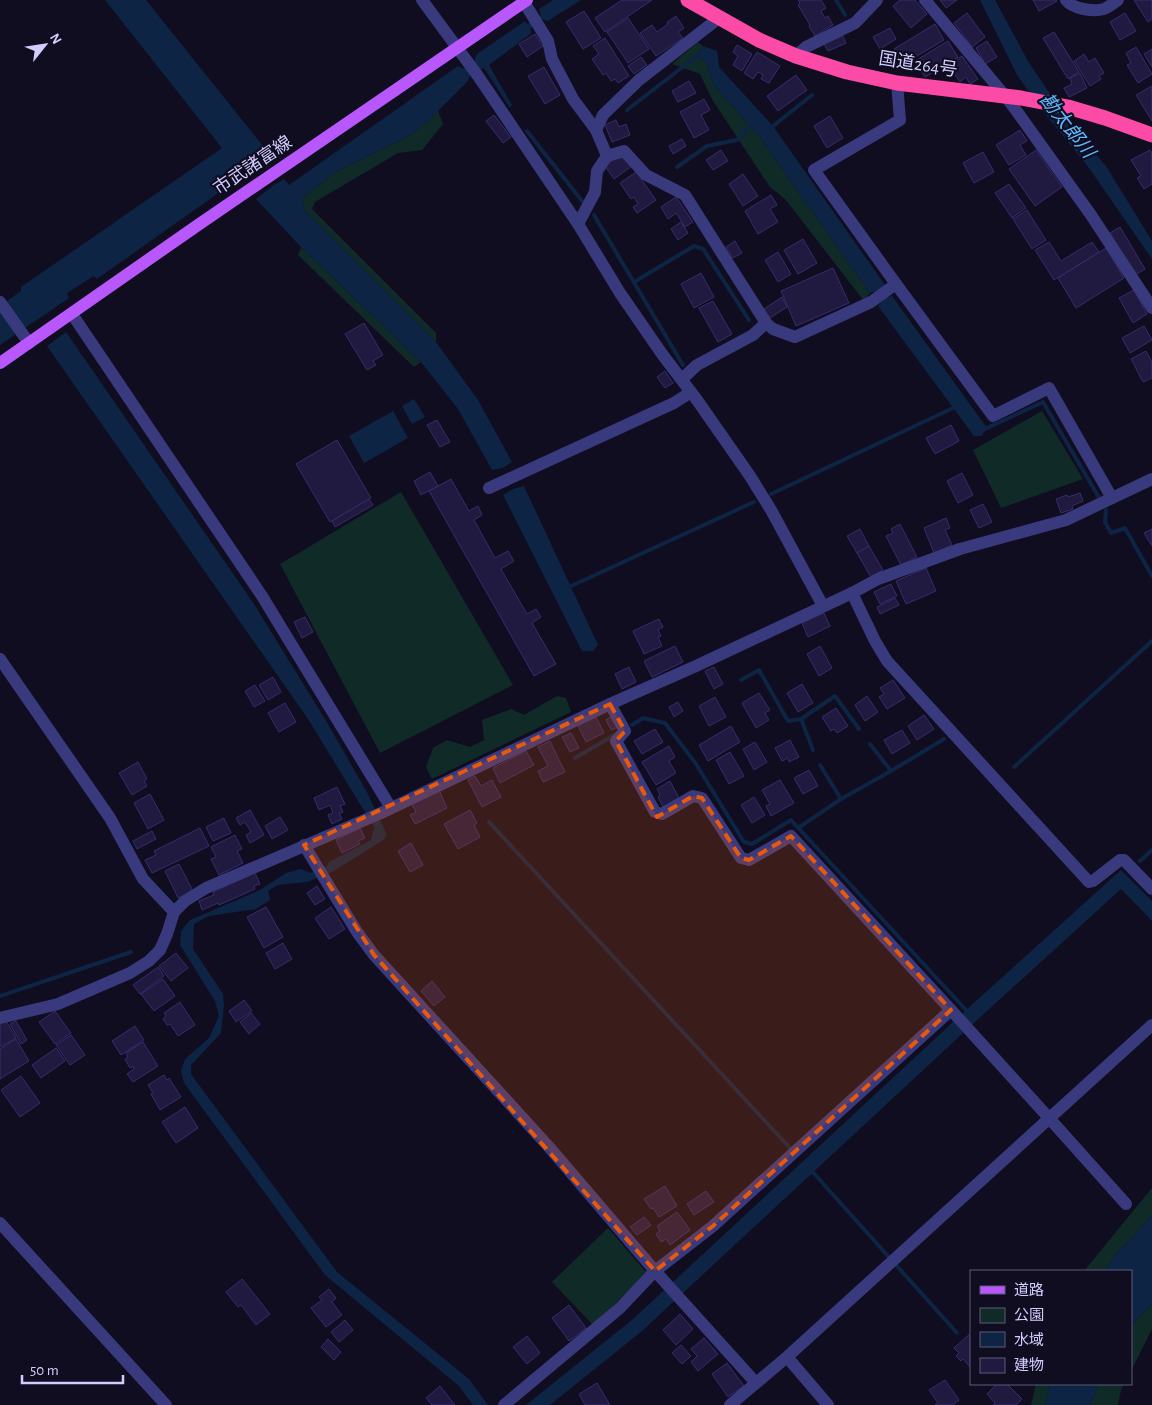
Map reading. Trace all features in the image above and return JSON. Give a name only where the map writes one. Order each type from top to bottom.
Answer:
[{"type":"highway","name":"国道264号","points":[[688,0],[759,40],[796,56],[846,72],[897,83],[1068,107],[1152,135]]},
{"type":"main road","name":"市武諸富線","points":[[0,363],[26,339],[72,314],[206,219],[526,1]]},
{"type":"street","points":[[422,0],[478,76],[578,224],[620,293],[662,354],[682,379],[750,476],[771,510],[823,606]]},
{"type":"street","points":[[796,56],[806,47],[855,23],[877,0]]},
{"type":"street","points":[[925,0],[1013,98],[1152,308]]},
{"type":"street","points":[[1066,0],[1068,4],[1082,9],[1104,9],[1118,0]]},
{"type":"street","points":[[526,1],[548,41],[552,59],[573,99],[596,130],[607,156]]},
{"type":"street","points":[[596,130],[603,115],[639,80],[719,18]]},
{"type":"street","points":[[897,83],[900,120],[814,170],[993,416],[1049,388],[1112,498]]},
{"type":"street","points":[[578,224],[595,192],[598,171],[607,156],[624,151],[646,175],[685,195],[766,324],[773,329],[795,337],[871,302],[896,284]]},
{"type":"street","points":[[0,302],[26,339]]},
{"type":"street","points":[[72,314],[262,596],[386,811]]},
{"type":"street","points":[[682,379],[697,365],[753,335],[766,324]]},
{"type":"street","points":[[494,485],[674,403],[691,392]]},
{"type":"street","points":[[0,1018],[58,1004],[130,974],[160,950],[174,912],[185,901],[206,888],[386,811],[610,704],[852,593],[878,579],[960,549],[1066,520],[1152,479]]},
{"type":"street","points":[[852,593],[875,641],[887,660],[1089,882],[1094,881],[1120,860],[1124,860],[1152,889]]},
{"type":"street","points":[[0,659],[110,818],[143,879],[174,912]]},
{"type":"street","points":[[610,704],[625,731],[616,740],[655,812],[662,814],[693,796],[702,798],[741,858],[749,860],[790,836],[1050,1118],[1126,1204]]},
{"type":"street","points":[[304,845],[357,932],[374,955],[549,1147],[655,1271],[756,1383]]},
{"type":"street","points":[[504,1405],[620,1308],[655,1271],[713,1226],[953,1013]]},
{"type":"street","points":[[730,1405],[788,1357],[1152,1025]]},
{"type":"street","points":[[0,1223],[166,1405]]},
{"type":"street","points":[[788,1357],[828,1405]]},
{"type":"highlighted area","points":[[610,704],[625,731],[616,741],[657,817],[693,796],[702,798],[741,858],[749,860],[791,836],[951,1010],[713,1226],[655,1271],[374,955],[304,845]]},
{"type":"green space","points":[[698,42],[703,46],[697,56],[706,63],[713,84],[761,139],[870,293],[864,301],[785,199],[770,187],[713,101],[700,74],[672,64]]},
{"type":"green space","points":[[438,111],[443,124],[422,150],[398,153],[315,202],[312,209],[436,333],[436,342],[304,210],[302,198],[337,171],[411,135]]},
{"type":"green space","points":[[301,247],[421,362],[414,367],[298,255]]},
{"type":"green space","points":[[1042,411],[1083,479],[1001,508],[973,450]]},
{"type":"green space","points":[[401,492],[513,685],[380,753],[280,564]]},
{"type":"green space","points":[[557,696],[566,698],[571,712],[432,779],[426,767],[433,748],[447,740],[470,747],[484,740],[482,720],[511,709],[524,715]]},
{"type":"green space","points":[[1152,1188],[1152,1216],[1115,1255],[1106,1270],[1085,1270]]},
{"type":"green space","points":[[608,1228],[647,1273],[593,1325],[552,1282]]},
{"type":"green space","points":[[1152,1304],[1152,1329],[1132,1369],[1132,1325]]},
{"type":"green space","points":[[1036,1385],[1050,1385],[1045,1405],[1031,1405]]},
{"type":"green space","points":[[1099,1385],[1124,1385],[1118,1405],[1090,1405]]},
{"type":"water","points":[[105,0],[146,0],[271,156],[250,171],[246,167],[222,185],[224,189],[97,279],[94,276],[67,293],[69,298],[0,345],[0,306],[21,291],[21,287],[222,148]]},
{"type":"water","points":[[553,0],[581,0],[548,21],[542,19],[530,29],[532,33],[489,65],[512,105],[510,108],[484,68],[470,76],[467,82],[428,121],[411,135],[337,171],[302,198],[304,210],[436,342],[478,400],[512,462],[503,468],[492,470],[458,409],[421,362],[301,247],[256,199],[284,179],[289,185],[458,66],[463,69],[474,61],[477,54],[525,21],[527,24],[541,15],[539,9]]},
{"type":"water","name":"勘太郎川","points":[[980,0],[995,0],[1029,63],[1072,126],[1106,166],[1152,241],[1152,259],[1089,168],[1042,110],[1017,75]]},
{"type":"water","points":[[703,46],[717,51],[719,67],[773,126],[885,285],[877,291],[870,293],[761,139],[713,84],[706,63],[697,56]]},
{"type":"water","points":[[892,296],[987,428],[981,436],[974,436],[878,306],[884,299]]},
{"type":"water","points":[[66,332],[254,604],[328,724],[368,794],[387,835],[382,841],[332,872],[307,882],[278,885],[268,891],[270,900],[256,909],[209,916],[194,924],[193,949],[223,994],[224,1006],[221,1033],[191,1065],[191,1074],[337,1272],[469,1379],[488,1405],[473,1405],[459,1386],[325,1275],[184,1083],[181,1071],[185,1059],[209,1038],[219,1016],[215,1001],[180,945],[181,931],[190,920],[260,890],[286,873],[301,869],[311,873],[327,866],[329,862],[371,840],[374,827],[308,719],[47,346]]},
{"type":"water","points":[[414,399],[425,417],[412,424],[402,406]]},
{"type":"water","points":[[393,411],[408,438],[364,463],[349,436]]},
{"type":"water","points":[[524,486],[598,645],[593,651],[582,651],[503,495],[513,489]]},
{"type":"water","points":[[1121,870],[1152,901],[1152,921],[1121,889],[642,1331],[550,1405],[526,1405],[632,1320],[966,1010]]},
{"type":"water","points":[[1152,1216],[1152,1304],[1132,1325],[1132,1270],[1106,1270],[1115,1255]]},
{"type":"water","points":[[1050,1385],[1099,1385],[1090,1405],[1045,1405]]},
{"type":"building","points":[[622,0],[652,0],[605,32],[595,18]]},
{"type":"building","points":[[798,0],[821,0],[826,8],[821,11],[825,18],[828,16],[833,25],[815,36],[798,5],[800,3]]},
{"type":"building","points":[[900,0],[915,0],[927,14],[911,28],[893,6]]},
{"type":"building","points":[[940,0],[957,0],[946,8]]},
{"type":"building","points":[[1033,0],[1056,0],[1057,1],[1039,11]]},
{"type":"building","points":[[1134,0],[1152,0],[1152,19],[1148,22]]},
{"type":"building","points":[[584,11],[601,38],[583,49],[566,22]]},
{"type":"building","points":[[967,13],[985,37],[972,47],[954,23]]},
{"type":"building","points":[[1125,13],[1136,31],[1120,40],[1110,22]]},
{"type":"building","points":[[676,16],[684,28],[678,32],[683,38],[656,56],[640,33],[652,25],[657,32]]},
{"type":"building","points":[[628,18],[649,49],[628,63],[607,32]]},
{"type":"building","points":[[935,24],[944,40],[903,64],[894,49]]},
{"type":"building","points":[[890,28],[896,39],[880,49],[873,37]]},
{"type":"building","points":[[1054,32],[1079,72],[1068,79],[1043,38]]},
{"type":"building","points":[[535,34],[543,46],[527,57],[519,44]]},
{"type":"building","points":[[842,35],[846,43],[828,51],[824,44]]},
{"type":"building","points":[[605,38],[629,76],[618,83],[615,79],[611,81],[606,73],[603,75],[592,59],[599,54],[593,46]]},
{"type":"building","points":[[948,41],[958,57],[925,77],[915,61]]},
{"type":"building","points":[[987,41],[997,57],[985,64],[976,48]]},
{"type":"building","points":[[737,45],[752,54],[742,71],[733,65],[738,56],[733,52]]},
{"type":"building","points":[[1136,47],[1152,74],[1138,83],[1127,65],[1131,63],[1126,53]]},
{"type":"building","points":[[1152,49],[1152,67],[1144,54]]},
{"type":"building","points":[[757,52],[780,66],[769,83],[761,79],[763,75],[758,72],[753,79],[744,73]]},
{"type":"building","points":[[1084,54],[1089,62],[1095,58],[1104,73],[1099,76],[1101,79],[1090,86],[1074,61]]},
{"type":"building","points":[[962,56],[978,79],[970,84],[966,77],[960,82],[948,65]]},
{"type":"building","points":[[641,57],[647,65],[634,74],[628,66]]},
{"type":"building","points":[[544,67],[560,95],[545,104],[528,76]]},
{"type":"building","points":[[1080,73],[1087,88],[1069,97],[1064,88],[1072,84],[1070,78]]},
{"type":"building","points":[[796,75],[807,90],[778,111],[767,96]]},
{"type":"building","points":[[689,81],[696,93],[678,102],[672,91]]},
{"type":"building","points":[[1152,86],[1152,121],[1136,95]]},
{"type":"building","points":[[704,99],[710,110],[701,115],[709,130],[694,138],[680,112]]},
{"type":"building","points":[[494,115],[511,137],[503,143],[486,121]]},
{"type":"building","points":[[830,116],[843,138],[827,148],[814,126]]},
{"type":"building","points":[[616,120],[619,127],[626,124],[630,135],[612,142],[605,125]]},
{"type":"building","points":[[1020,130],[1027,141],[1020,145],[1026,155],[1009,165],[996,145]]},
{"type":"building","points":[[682,139],[686,146],[673,154],[669,146]]},
{"type":"building","points":[[721,150],[728,161],[713,170],[706,160]]},
{"type":"building","points":[[1036,150],[1062,187],[1035,206],[1009,169]]},
{"type":"building","points":[[1150,150],[1152,153],[1152,184],[1144,189],[1137,178],[1141,176],[1131,160]]},
{"type":"building","points":[[983,152],[994,172],[974,183],[963,163]]},
{"type":"building","points":[[623,153],[632,166],[614,179],[605,166]]},
{"type":"building","points":[[636,172],[656,200],[637,213],[633,207],[638,204],[634,197],[631,199],[620,183]]},
{"type":"building","points":[[743,174],[758,196],[743,206],[729,184]]},
{"type":"building","points":[[1009,184],[1026,208],[1012,218],[995,193]]},
{"type":"building","points":[[771,195],[777,205],[770,209],[778,222],[758,234],[745,211]]},
{"type":"building","points":[[676,197],[693,222],[685,227],[676,213],[668,219],[661,207]]},
{"type":"building","points":[[1027,210],[1046,240],[1032,249],[1013,219]]},
{"type":"building","points":[[681,222],[688,233],[678,240],[671,229]]},
{"type":"building","points":[[1120,227],[1145,269],[1135,275],[1110,233]]},
{"type":"building","points":[[803,239],[817,263],[798,274],[784,250]]},
{"type":"building","points":[[735,241],[742,253],[733,258],[726,247]]},
{"type":"building","points":[[1049,242],[1061,261],[1092,242],[1099,252],[1054,280],[1035,250]]},
{"type":"building","points":[[1106,248],[1124,278],[1076,308],[1058,278]]},
{"type":"building","points":[[778,252],[791,274],[778,282],[765,260]]},
{"type":"building","points":[[833,268],[849,303],[796,326],[781,291]]},
{"type":"building","points":[[701,273],[714,297],[694,308],[681,284]]},
{"type":"building","points":[[1134,290],[1147,314],[1133,323],[1119,298]]},
{"type":"building","points":[[782,297],[787,307],[770,318],[764,309]]},
{"type":"building","points":[[713,301],[732,334],[718,342],[699,308]]},
{"type":"building","points":[[364,323],[383,355],[373,361],[376,365],[367,370],[345,334]]},
{"type":"building","points":[[1144,326],[1152,340],[1130,353],[1122,338]]},
{"type":"building","points":[[1146,351],[1152,362],[1152,378],[1143,382],[1131,359]]},
{"type":"building","points":[[665,371],[673,383],[665,388],[657,377]]},
{"type":"building","points":[[437,420],[450,442],[440,447],[427,425]]},
{"type":"building","points":[[951,425],[959,441],[935,454],[926,438]]},
{"type":"building","points":[[337,440],[371,498],[330,522],[296,464]]},
{"type":"building","points":[[430,472],[438,486],[421,495],[414,481]]},
{"type":"building","points":[[962,473],[973,495],[958,503],[947,481]]},
{"type":"building","points":[[451,479],[469,511],[478,506],[482,515],[474,520],[495,558],[508,551],[514,561],[501,569],[527,614],[536,609],[541,617],[532,623],[556,664],[534,676],[429,491]]},
{"type":"building","points":[[1080,493],[1083,501],[1072,506],[1073,509],[1061,513],[1056,499]]},
{"type":"building","points":[[369,499],[373,505],[335,527],[332,521]]},
{"type":"building","points":[[983,504],[992,522],[979,528],[970,510]]},
{"type":"building","points":[[946,518],[950,528],[945,530],[952,545],[934,553],[924,528]]},
{"type":"building","points":[[900,524],[917,557],[901,565],[886,536],[893,533],[891,529]]},
{"type":"building","points":[[860,529],[869,546],[857,553],[847,536]]},
{"type":"building","points":[[1152,529],[1152,546],[1144,533]]},
{"type":"building","points":[[869,546],[883,570],[871,577],[857,553]]},
{"type":"building","points":[[926,568],[936,591],[906,604],[896,581]]},
{"type":"building","points":[[891,584],[897,596],[880,604],[874,592]]},
{"type":"building","points":[[895,598],[899,605],[880,614],[877,607]]},
{"type":"building","points":[[824,613],[830,626],[808,637],[802,623]]},
{"type":"building","points":[[305,617],[313,632],[302,638],[294,622]]},
{"type":"building","points":[[659,619],[663,627],[658,630],[661,636],[658,637],[662,646],[644,654],[633,631]]},
{"type":"building","points":[[675,646],[683,662],[652,677],[644,661]]},
{"type":"building","points":[[820,646],[832,668],[819,676],[807,654]]},
{"type":"building","points":[[629,667],[636,682],[622,689],[615,674]]},
{"type":"building","points":[[714,667],[723,684],[714,689],[705,671]]},
{"type":"building","points":[[273,677],[281,692],[268,700],[259,685]]},
{"type":"building","points":[[893,680],[905,698],[887,709],[879,697],[884,694],[880,688]]},
{"type":"building","points":[[802,684],[813,703],[798,712],[787,693]]},
{"type":"building","points":[[255,685],[265,701],[254,707],[245,691]]},
{"type":"building","points":[[759,693],[770,710],[765,713],[769,720],[756,728],[742,703]]},
{"type":"building","points":[[867,696],[878,712],[865,721],[855,705]]},
{"type":"building","points":[[715,697],[726,717],[709,726],[699,706]]},
{"type":"building","points":[[678,702],[683,711],[674,717],[669,707]]},
{"type":"building","points":[[285,703],[296,722],[279,732],[268,713]]},
{"type":"building","points":[[836,708],[848,726],[837,733],[834,729],[831,731],[822,717]]},
{"type":"building","points":[[924,715],[934,729],[917,740],[908,726]]},
{"type":"building","points":[[612,716],[618,727],[611,730],[606,720]]},
{"type":"building","points":[[596,717],[604,733],[586,742],[578,726]]},
{"type":"building","points":[[731,726],[740,742],[708,761],[699,745]]},
{"type":"building","points":[[655,729],[663,742],[642,754],[634,741]]},
{"type":"building","points":[[902,730],[910,743],[892,754],[884,740]]},
{"type":"building","points":[[571,733],[579,748],[570,752],[562,737]]},
{"type":"building","points":[[790,740],[799,757],[789,762],[788,758],[782,761],[775,748]]},
{"type":"building","points":[[550,741],[565,772],[543,782],[538,771],[548,766],[538,747]]},
{"type":"building","points":[[755,742],[767,762],[754,770],[743,749]]},
{"type":"building","points":[[669,746],[675,757],[669,761],[676,773],[656,785],[642,762]]},
{"type":"building","points":[[526,751],[534,765],[500,783],[493,768]]},
{"type":"building","points":[[730,752],[744,776],[729,784],[716,760]]},
{"type":"building","points":[[138,762],[147,779],[144,781],[147,786],[132,795],[119,773]]},
{"type":"building","points":[[809,770],[818,786],[803,794],[794,778]]},
{"type":"building","points":[[475,776],[481,786],[492,780],[501,797],[482,807],[468,780]]},
{"type":"building","points":[[780,780],[794,803],[771,816],[766,806],[770,804],[762,790]]},
{"type":"building","points":[[670,781],[679,798],[663,807],[658,797],[660,795],[657,789]]},
{"type":"building","points":[[337,787],[345,804],[340,806],[343,812],[339,813],[342,819],[332,824],[328,815],[333,813],[330,805],[319,810],[314,798]]},
{"type":"building","points":[[439,790],[447,808],[415,824],[410,815],[416,812],[411,803]]},
{"type":"building","points":[[150,794],[164,820],[148,829],[134,803]]},
{"type":"building","points":[[754,797],[765,815],[752,823],[741,805]]},
{"type":"building","points":[[250,810],[264,835],[250,843],[246,835],[251,832],[245,822],[240,825],[236,818]]},
{"type":"building","points":[[470,810],[477,823],[474,825],[480,837],[458,849],[444,824]]},
{"type":"building","points":[[280,817],[288,830],[272,839],[265,826]]},
{"type":"building","points":[[224,818],[231,833],[213,841],[206,827]]},
{"type":"building","points":[[200,828],[209,846],[152,873],[145,860],[156,855],[154,851]]},
{"type":"building","points":[[360,828],[365,838],[358,841],[360,844],[342,853],[336,840]]},
{"type":"building","points":[[152,831],[156,839],[137,849],[133,841]]},
{"type":"building","points":[[235,835],[242,849],[237,851],[243,863],[219,875],[211,859],[216,857],[211,847]]},
{"type":"building","points":[[411,843],[423,865],[410,872],[398,851]]},
{"type":"building","points":[[179,864],[193,891],[178,898],[165,871]]},
{"type":"building","points":[[255,873],[260,884],[254,886],[255,889],[219,905],[218,903],[202,910],[199,901],[214,895],[213,892]]},
{"type":"building","points":[[317,886],[325,899],[315,905],[307,893]]},
{"type":"building","points":[[266,907],[283,937],[264,948],[247,917]]},
{"type":"building","points":[[331,907],[345,929],[329,939],[315,918]]},
{"type":"building","points":[[283,943],[292,959],[275,969],[266,953]]},
{"type":"building","points":[[176,953],[188,968],[171,981],[159,966]]},
{"type":"building","points":[[158,967],[164,976],[140,994],[133,985]]},
{"type":"building","points":[[163,979],[175,996],[154,1011],[141,994]]},
{"type":"building","points":[[432,981],[445,997],[434,1006],[421,991]]},
{"type":"building","points":[[244,1000],[252,1011],[236,1022],[229,1011]]},
{"type":"building","points":[[180,1002],[195,1025],[178,1036],[170,1024],[167,1025],[163,1019],[166,1016],[164,1013]]},
{"type":"building","points":[[55,1011],[71,1033],[55,1044],[39,1022]]},
{"type":"building","points":[[251,1013],[260,1024],[249,1034],[240,1022]]},
{"type":"building","points":[[6,1021],[16,1038],[0,1047],[0,1024]]},
{"type":"building","points":[[16,1021],[27,1040],[21,1044],[10,1024]]},
{"type":"building","points":[[135,1026],[144,1040],[121,1055],[112,1041]]},
{"type":"building","points":[[71,1035],[85,1055],[70,1065],[56,1045]]},
{"type":"building","points":[[16,1039],[29,1061],[0,1079],[0,1049]]},
{"type":"building","points":[[143,1042],[158,1066],[133,1082],[127,1074],[134,1069],[133,1066],[130,1068],[125,1059],[128,1057],[126,1053]]},
{"type":"building","points":[[56,1048],[65,1061],[41,1078],[32,1065]]},
{"type":"building","points":[[164,1075],[167,1080],[169,1078],[181,1097],[160,1110],[148,1085]]},
{"type":"building","points":[[21,1076],[40,1103],[20,1117],[1,1090]]},
{"type":"building","points":[[185,1107],[198,1128],[176,1143],[162,1122]]},
{"type":"building","points":[[665,1186],[677,1206],[659,1217],[644,1199]]},
{"type":"building","points":[[706,1191],[714,1202],[694,1215],[687,1204]]},
{"type":"building","points":[[677,1212],[690,1230],[670,1245],[666,1239],[661,1242],[656,1234],[660,1231],[657,1226]]},
{"type":"building","points":[[644,1217],[651,1225],[637,1235],[630,1227]]},
{"type":"building","points":[[242,1279],[270,1314],[256,1325],[241,1305],[238,1307],[226,1292]]},
{"type":"building","points":[[329,1289],[336,1298],[332,1302],[342,1315],[326,1327],[311,1308],[322,1300],[319,1297]]},
{"type":"building","points":[[569,1305],[586,1328],[569,1341],[552,1318]]},
{"type":"building","points":[[680,1314],[693,1329],[676,1345],[663,1330]]},
{"type":"building","points":[[345,1320],[353,1330],[339,1342],[331,1332]]},
{"type":"building","points":[[970,1334],[970,1367],[963,1359],[961,1361],[956,1356],[959,1353],[954,1348]]},
{"type":"building","points":[[527,1336],[540,1353],[527,1364],[513,1347]]},
{"type":"building","points":[[704,1338],[718,1354],[698,1371],[691,1362],[697,1356],[691,1349]]},
{"type":"building","points":[[328,1339],[341,1352],[334,1360],[321,1347]]},
{"type":"building","points":[[681,1345],[691,1356],[682,1364],[672,1353]]},
{"type":"building","points":[[727,1363],[744,1386],[728,1397],[712,1374]]},
{"type":"building","points":[[945,1380],[959,1400],[953,1405],[935,1405],[938,1403],[929,1390]]},
{"type":"building","points":[[597,1383],[610,1405],[585,1405],[579,1394]]},
{"type":"building","points":[[996,1385],[1008,1385],[1022,1399],[1016,1405],[993,1405],[995,1403],[987,1394]]},
{"type":"building","points":[[440,1386],[455,1405],[432,1405],[426,1398]]},
{"type":"waterway","points":[[836,0],[845,15]]},
{"type":"waterway","points":[[627,110],[697,56]]},
{"type":"waterway","points":[[773,126],[812,95]]},
{"type":"waterway","points":[[677,167],[707,146],[737,140],[750,126]]},
{"type":"waterway","points":[[527,131],[582,201]]},
{"type":"waterway","points":[[594,215],[683,365]]},
{"type":"waterway","points":[[634,282],[694,246],[703,249],[749,320]]},
{"type":"waterway","points":[[983,430],[1043,402],[1098,496]]},
{"type":"waterway","points":[[771,494],[953,408]]},
{"type":"waterway","points":[[571,586],[754,502]]},
{"type":"waterway","points":[[1106,510],[1105,522],[1111,533],[1125,528],[1152,576]]},
{"type":"waterway","points":[[1014,767],[1152,641]]},
{"type":"waterway","points":[[741,680],[759,670],[788,721],[801,719],[835,696],[859,729]]},
{"type":"waterway","points":[[632,725],[643,718],[665,723],[696,764],[744,842],[752,844],[791,820],[966,1010]]},
{"type":"waterway","points":[[801,719],[813,750]]},
{"type":"waterway","points":[[575,758],[616,734]]},
{"type":"waterway","points":[[798,828],[841,799],[944,739]]},
{"type":"waterway","points":[[870,744],[891,771]]},
{"type":"waterway","points":[[820,765],[841,799]]},
{"type":"waterway","points":[[489,822],[790,1148]]},
{"type":"waterway","points":[[1140,861],[1152,850]]},
{"type":"waterway","points":[[0,996],[131,952]]},
{"type":"waterway","points":[[810,1169],[888,1256]]},
{"type":"waterway","points":[[897,1266],[957,1333]]}]
